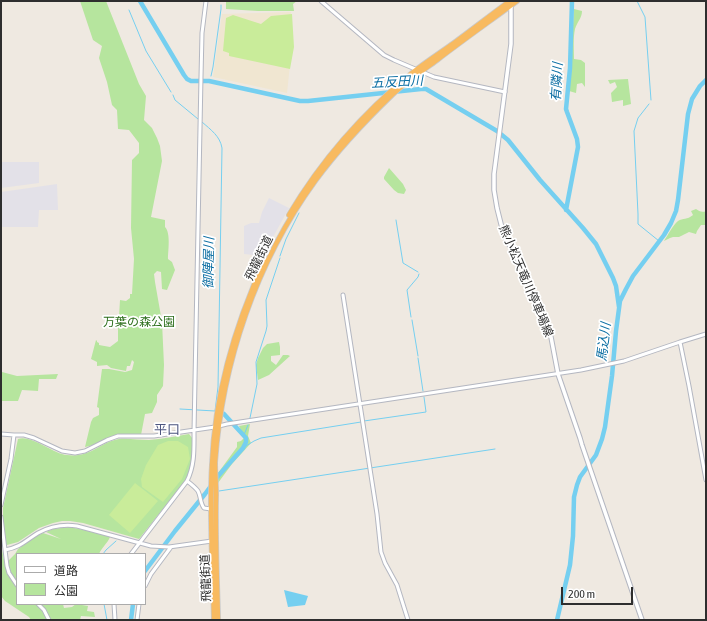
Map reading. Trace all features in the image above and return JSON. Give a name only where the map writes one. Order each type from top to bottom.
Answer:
[{"type":"highway","name":"飛龍街道","points":[[218,620],[211,509],[211,481],[220,397],[232,344],[246,302],[272,245],[316,174],[340,143],[361,121],[388,95],[419,70],[511,3],[517,1]]},
{"type":"highway","name":"飛龍街道","points":[[214,620],[213,540],[217,427],[236,344],[251,299],[273,249],[293,214],[319,176],[365,122],[394,91],[401,88],[419,70]]},
{"type":"main road","name":"熊小松天竜川停車場線","points":[[511,3],[511,44],[493,181],[500,223],[504,236],[523,268],[551,337],[558,374],[642,620]]},
{"type":"street","points":[[132,553],[187,481],[192,469],[194,454],[202,32],[206,1]]},
{"type":"street","points":[[321,1],[384,55],[394,60],[441,79],[505,92]]},
{"type":"street","points":[[343,295],[377,514],[381,552],[397,585],[408,620]]},
{"type":"street","points":[[1,434],[34,438],[62,451],[75,453],[87,450],[118,436],[154,436],[194,431],[237,423],[558,374],[624,361],[706,334]]},
{"type":"street","points":[[680,342],[706,480]]},
{"type":"street","points":[[1,505],[12,459],[14,435]]},
{"type":"street","points":[[187,481],[198,491],[204,508],[211,509]]},
{"type":"street","points":[[1,517],[9,573],[16,584]]},
{"type":"street","points":[[5,550],[15,548],[45,530],[65,525],[77,526],[139,543],[160,547],[170,547],[213,540]]},
{"type":"street","points":[[146,584],[151,574],[170,547]]},
{"type":"street","points":[[39,605],[44,610],[49,620]]},
{"type":"street","points":[[114,605],[115,620]]},
{"type":"street","points":[[137,620],[139,605]]},
{"type":"shaded area","points":[[291,12],[292,46],[287,93],[213,77],[222,14]]},
{"type":"shaded area","points":[[1,162],[39,162],[39,183],[1,188]]},
{"type":"shaded area","points":[[57,184],[58,210],[39,210],[38,227],[1,227],[1,192]]},
{"type":"shaded area","points":[[269,198],[289,208],[263,256],[244,254],[244,226],[251,223],[259,223],[262,212]]},
{"type":"green space","name":"万葉の森公園","points":[[80,1],[106,1],[139,84],[146,96],[144,120],[152,128],[157,138],[160,146],[162,161],[151,217],[165,220],[165,227],[169,238],[168,259],[172,262],[175,270],[167,290],[162,289],[161,272],[157,271],[154,274],[162,322],[164,365],[163,386],[157,395],[157,402],[152,413],[145,414],[141,435],[116,435],[94,445],[85,447],[91,422],[93,418],[99,415],[99,408],[97,407],[102,369],[125,372],[132,370],[134,362],[132,360],[130,366],[127,366],[126,371],[111,368],[107,365],[97,366],[97,362],[91,359],[96,340],[99,345],[110,347],[118,341],[120,300],[126,301],[130,298],[130,294],[132,294],[134,259],[131,228],[132,160],[139,153],[139,143],[129,130],[118,129],[117,110],[112,105],[107,82],[99,58],[102,46],[93,40]]},
{"type":"green space","points":[[297,1],[293,4],[294,11],[258,11],[226,9],[226,2]]},
{"type":"green space","points":[[574,9],[582,11],[574,32],[574,59],[581,60],[585,63],[585,87],[582,83],[577,84],[576,93],[569,91]]},
{"type":"green space","points":[[292,14],[294,47],[290,69],[229,56],[229,53],[223,51],[226,18],[233,15],[261,24],[271,16]]},
{"type":"green space","points":[[628,79],[631,104],[623,106],[623,100],[612,102],[611,93],[617,87],[615,82],[610,84],[608,80]]},
{"type":"green space","points":[[389,168],[403,184],[406,190],[404,194],[398,193],[394,190],[384,179]]},
{"type":"green space","points":[[696,209],[702,212],[706,211],[706,225],[701,225],[696,234],[689,232],[679,237],[673,237],[664,241],[678,221],[691,217],[693,215],[691,211]]},
{"type":"green space","points":[[279,342],[280,355],[271,356],[271,361],[276,365],[283,355],[290,356],[269,375],[258,380],[256,365],[263,348],[267,344]]},
{"type":"green space","points":[[2,372],[17,376],[58,374],[56,379],[39,379],[38,391],[22,390],[18,401],[1,401]]},
{"type":"green space","points":[[250,424],[248,436],[251,443],[232,464],[218,483],[218,473],[237,447],[237,442],[244,438],[239,426]]},
{"type":"green space","points":[[189,434],[193,439],[191,467],[185,481],[139,539],[83,523],[62,521],[39,528],[18,542],[6,544],[3,508],[18,439],[29,439],[61,454],[75,455],[88,452],[119,439],[149,440]]},
{"type":"green space","points":[[168,441],[178,441],[188,447],[190,459],[182,479],[163,502],[142,487],[141,479],[146,465],[158,445]]},
{"type":"green space","points":[[135,483],[158,501],[130,533],[109,515]]},
{"type":"green space","points":[[69,527],[110,537],[100,553],[16,553],[16,581],[12,575],[8,561],[18,549],[36,536],[43,533],[61,539],[46,532],[53,529]]},
{"type":"green space","points":[[1,540],[7,570],[11,580],[16,582],[16,605],[63,605],[64,608],[72,607],[75,605],[82,605],[88,606],[87,611],[94,612],[95,617],[81,616],[80,620],[31,620],[29,617],[5,601],[1,596]]},
{"type":"water","points":[[284,590],[308,596],[305,605],[288,607]]},
{"type":"waterway","name":"五反田川","points":[[140,1],[184,75],[191,81],[209,81],[300,101],[426,89],[497,131],[508,140],[540,180],[596,244],[616,286],[619,307]]},
{"type":"waterway","name":"有隣川","points":[[566,210],[578,147],[577,139],[566,109],[570,68],[572,1]]},
{"type":"waterway","points":[[637,1],[645,17],[651,100]]},
{"type":"waterway","points":[[211,76],[221,5]]},
{"type":"waterway","name":"御陣屋川","points":[[129,10],[146,51],[171,92]]},
{"type":"waterway","name":"馬込川","points":[[557,620],[570,565],[573,536],[574,497],[580,477],[596,455],[605,427],[620,301],[633,276],[664,235],[676,211],[688,114],[692,99],[700,86],[706,80]]},
{"type":"waterway","name":"御陣屋川","points":[[173,95],[175,100],[198,119]]},
{"type":"waterway","points":[[649,104],[638,118],[634,131],[638,224],[659,241]]},
{"type":"waterway","name":"御陣屋川","points":[[180,409],[215,411],[218,387],[222,148],[217,137],[202,122]]},
{"type":"waterway","points":[[280,256],[286,239],[299,213]]},
{"type":"waterway","points":[[396,220],[403,263],[418,272]]},
{"type":"waterway","points":[[250,418],[257,384],[256,362],[267,326],[266,300],[280,258]]},
{"type":"waterway","points":[[411,317],[407,290],[419,274]]},
{"type":"waterway","points":[[412,320],[418,356]]},
{"type":"waterway","points":[[418,358],[423,391]]},
{"type":"waterway","points":[[364,421],[426,412],[424,397]]},
{"type":"waterway","name":"御陣屋川","points":[[146,570],[219,475],[243,448],[246,438],[224,414]]},
{"type":"waterway","points":[[243,448],[261,438],[361,422]]},
{"type":"waterway","points":[[244,435],[248,425]]},
{"type":"waterway","points":[[219,491],[495,449]]},
{"type":"waterway","points":[[104,553],[116,541]]},
{"type":"waterway","points":[[104,605],[107,620]]},
{"type":"waterway","name":"御陣屋川","points":[[131,620],[133,605]]},
{"type":"district","name":"平口","points":[[167,430]]}]
